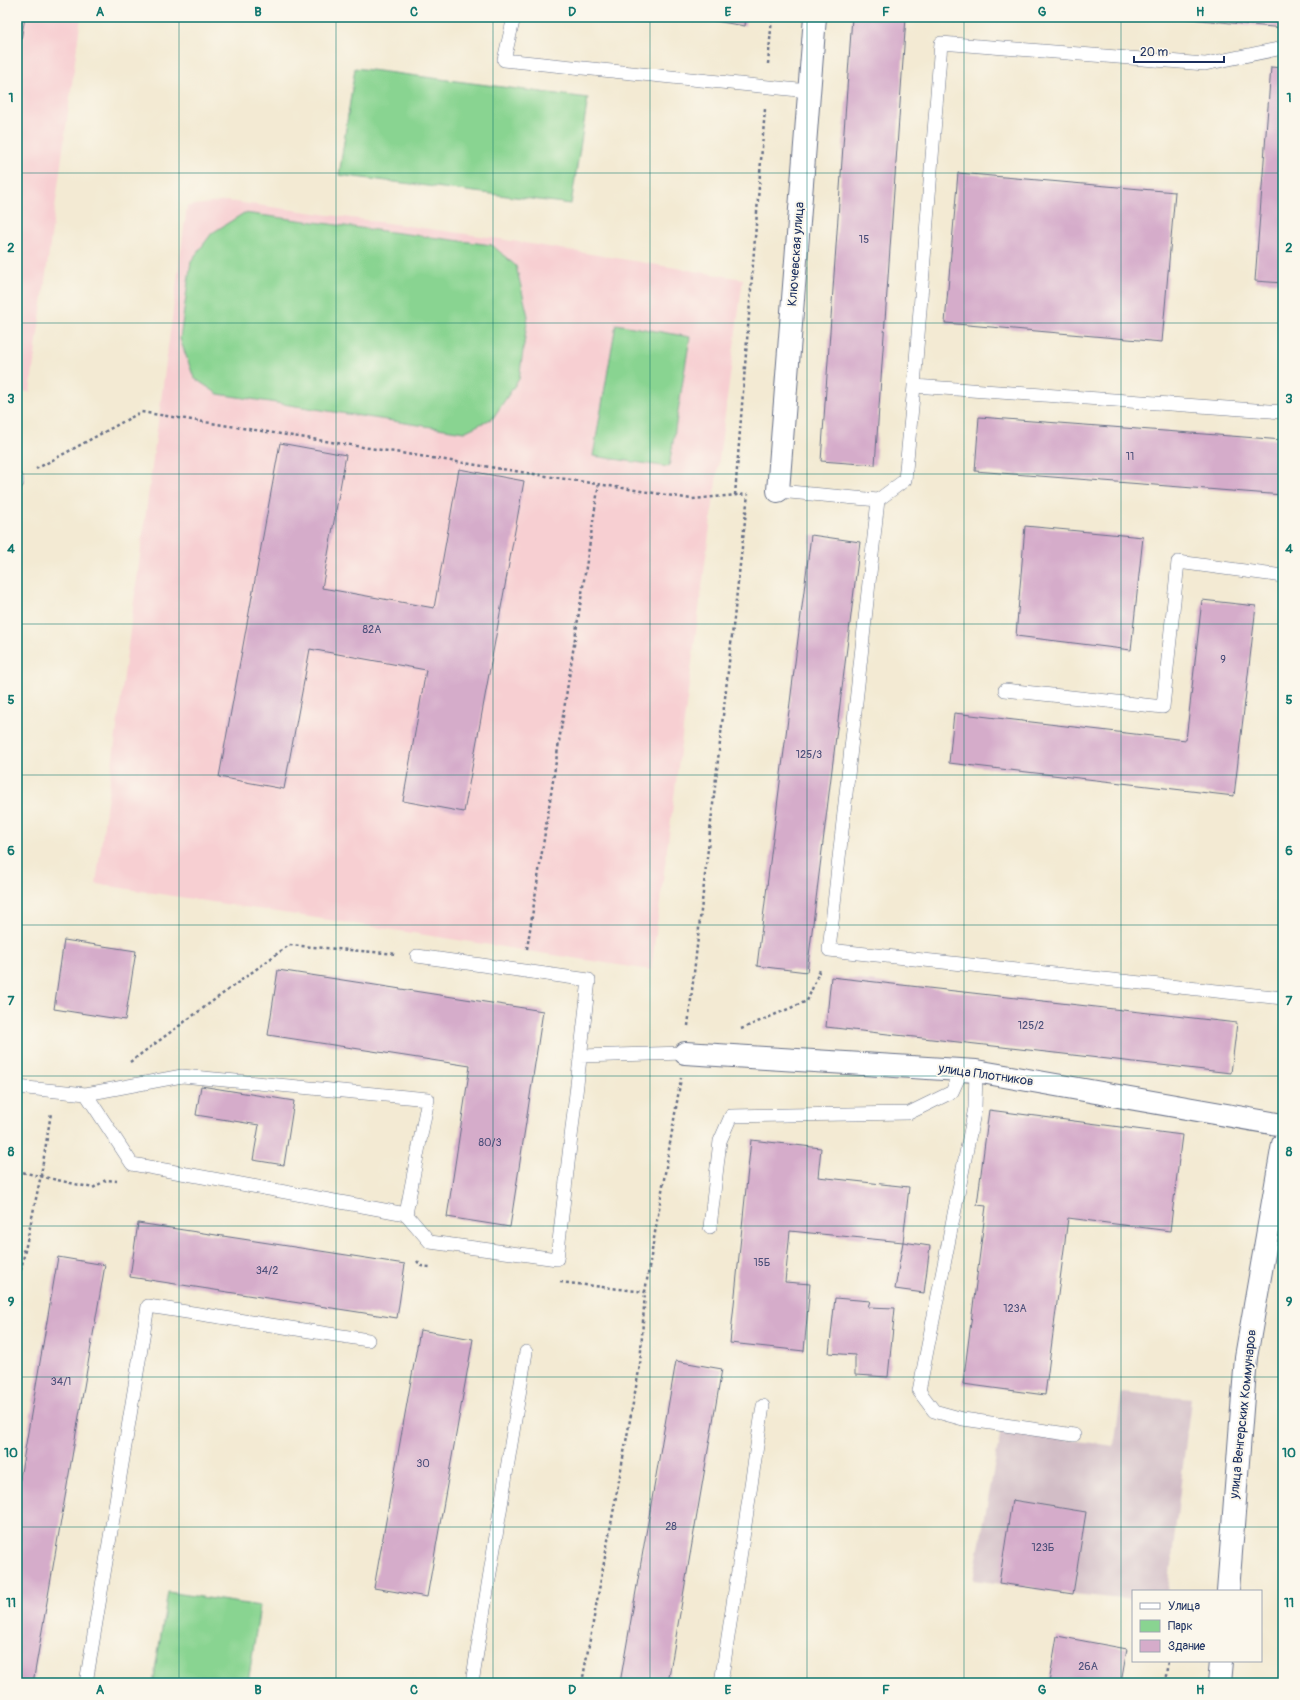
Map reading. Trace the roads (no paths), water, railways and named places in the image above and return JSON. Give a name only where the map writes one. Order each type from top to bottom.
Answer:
[{"type":"street","name":"Ключевская улица","points":[[778,491],[808,91],[815,17]]},
{"type":"street","name":"улица Плотников","points":[[685,1053],[969,1070],[1283,1125]]},
{"type":"street","name":"улица Венгерских Коммунаров","points":[[1228,1590],[1246,1357],[1283,1144]]},
{"type":"street","points":[[1219,1683],[1221,1662]]},
{"type":"lane","points":[[514,17],[504,60],[808,91]]},
{"type":"lane","points":[[778,491],[878,500],[905,480],[914,386],[941,43],[1205,64],[1283,48]]},
{"type":"lane","points":[[914,386],[1283,412]]},
{"type":"lane","points":[[878,500],[829,950],[1283,998]]},
{"type":"lane","points":[[1005,690],[1163,707],[1178,562],[1283,576]]},
{"type":"lane","points":[[86,1094],[132,1164],[406,1214],[430,1242],[557,1259],[589,980],[417,956]]},
{"type":"lane","points":[[580,1056],[685,1053]]},
{"type":"lane","points":[[710,1227],[720,1141],[731,1116],[909,1113],[952,1092],[969,1070]]},
{"type":"lane","points":[[969,1070],[975,1108],[919,1391],[934,1411],[963,1418],[1074,1435]]},
{"type":"lane","points":[[17,1087],[86,1094],[182,1076],[428,1099],[406,1214]]},
{"type":"lane","points":[[86,1683],[148,1306],[368,1340]]},
{"type":"lane","points":[[472,1683],[526,1352]]},
{"type":"lane","points":[[721,1683],[762,1406]]}]
